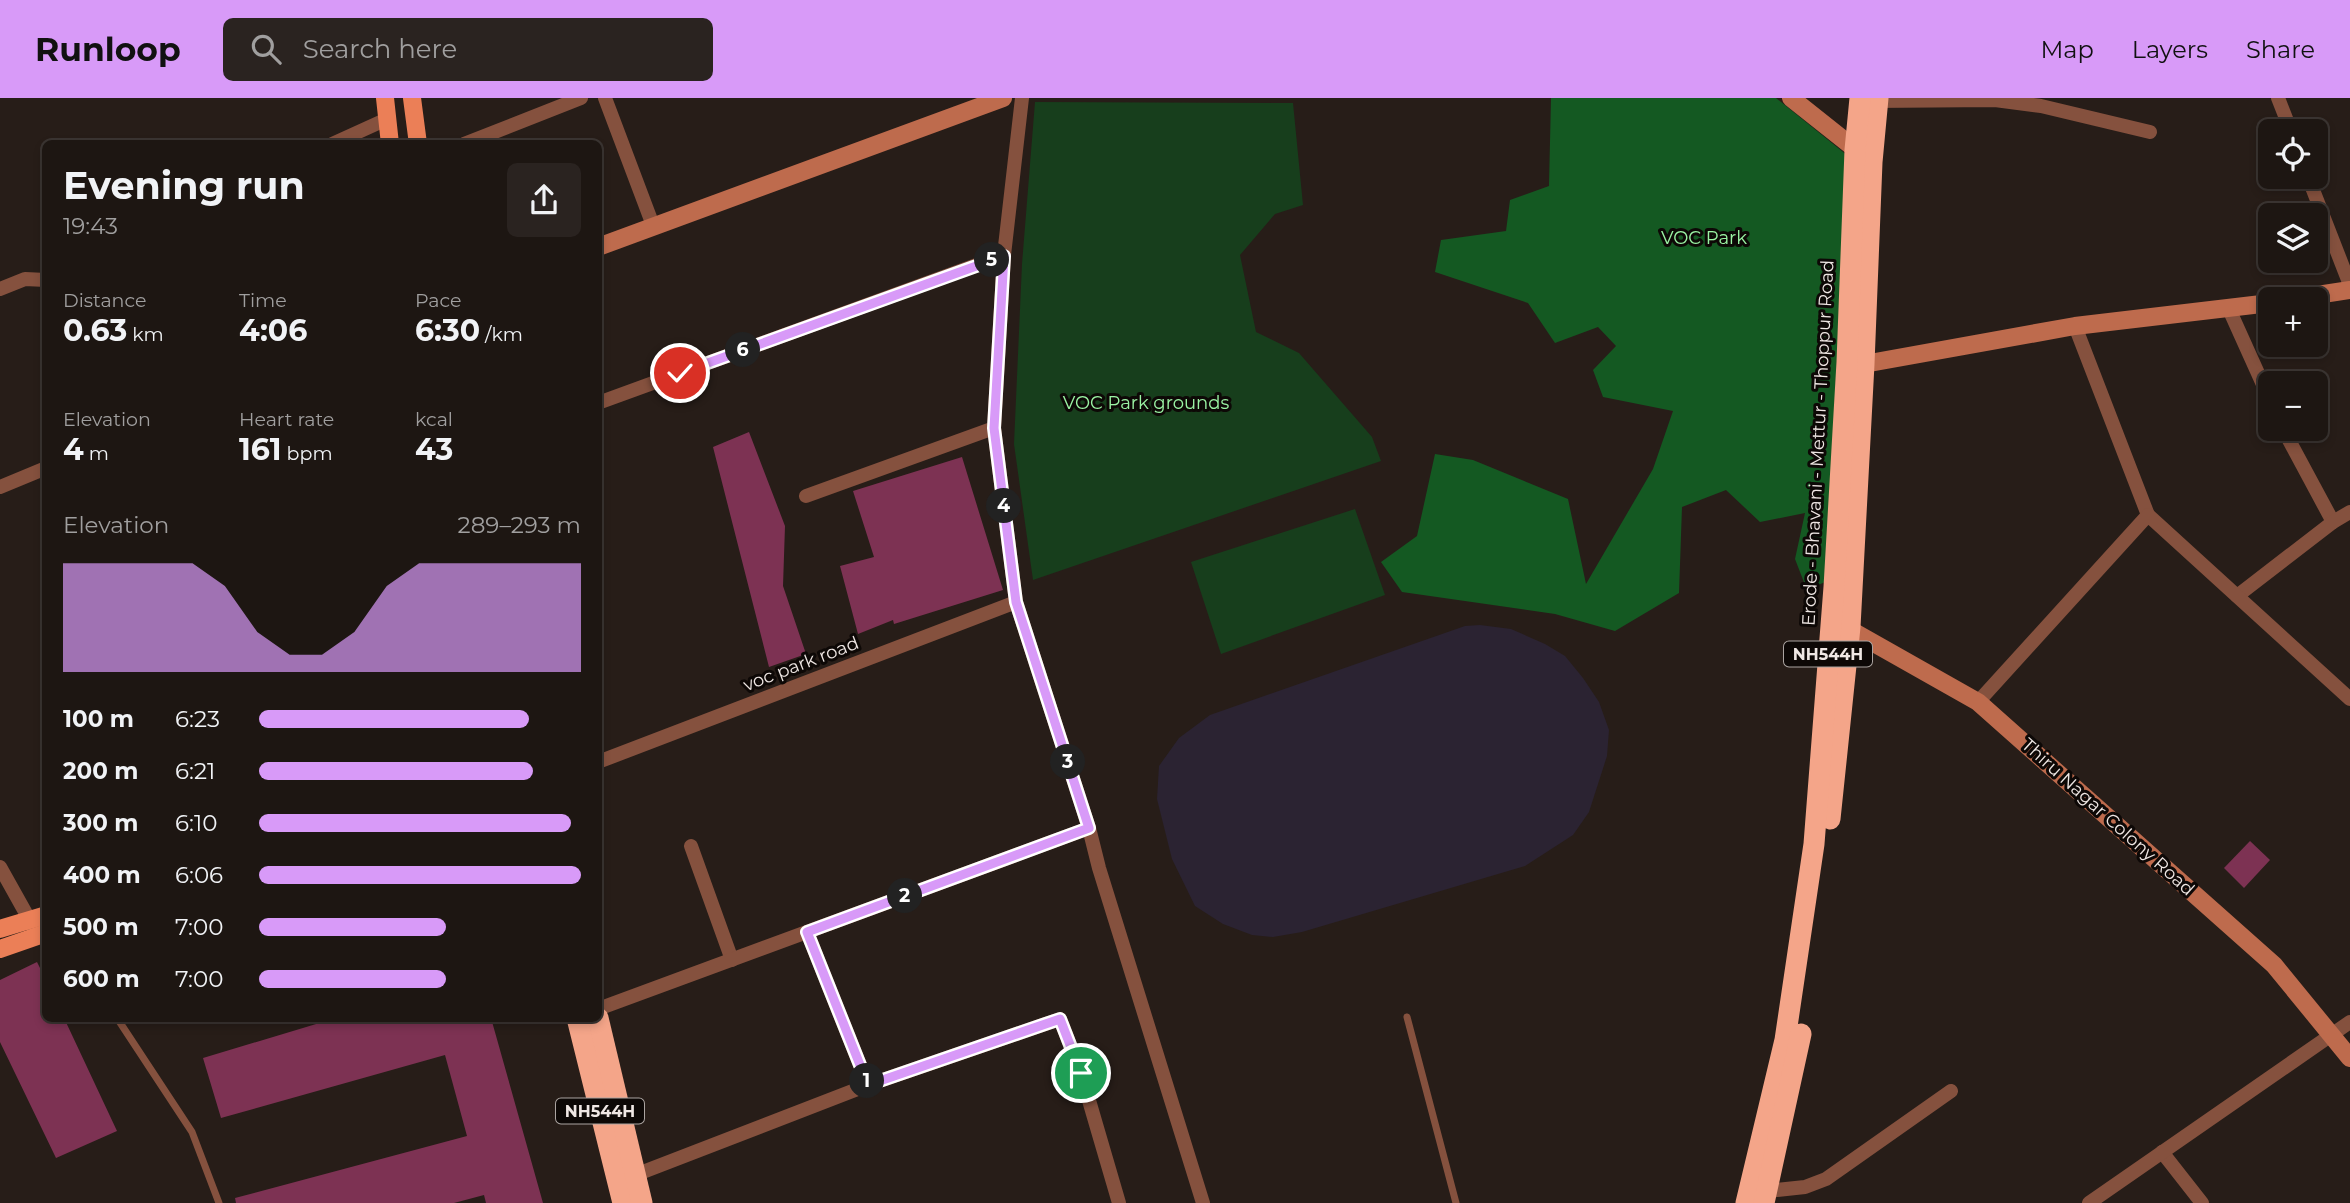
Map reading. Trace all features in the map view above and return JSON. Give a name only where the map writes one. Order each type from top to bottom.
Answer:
[{"type":"highway","name":"Erode - Bhavani - Mettur - Thoppur Road","points":[[1765,1197],[1800,1037],[1827,846],[1869,100]]},
{"type":"highway","name":"Erode - Bhavani - Mettur - Thoppur Road","points":[[1746,1203],[1785,1040],[1815,844],[1840,623]]},
{"type":"highway","name":"NH544H","points":[[578,1022],[623,1203]]},
{"type":"highway","name":"NH544H","points":[[599,1022],[642,1203]]},
{"type":"main road","points":[[385,98],[390,140]]},
{"type":"main road","points":[[412,98],[417,140]]},
{"type":"main road","points":[[602,246],[1003,98]]},
{"type":"main road","points":[[1791,98],[1864,156]]},
{"type":"main road","points":[[2328,293],[2350,290]]},
{"type":"main road","points":[[1856,363],[2075,326],[2258,305]]},
{"type":"main road","name":"Thiru Nagar Colony Road","points":[[1840,623],[1978,702],[2274,965],[2350,1058]]},
{"type":"main road","points":[[0,929],[37,917]]},
{"type":"main road","points":[[0,949],[42,935]]},
{"type":"street","points":[[474,140],[580,98]]},
{"type":"street","points":[[606,98],[654,228]]},
{"type":"street","points":[[1022,98],[1004,256],[994,428],[1016,602],[1089,828],[1203,1203]]},
{"type":"street","points":[[2278,98],[2286,119]]},
{"type":"street","points":[[1869,100],[1995,100],[2041,106],[2151,132]]},
{"type":"street","points":[[341,140],[387,119]]},
{"type":"street","points":[[2313,189],[2350,285]]},
{"type":"street","points":[[602,402],[1004,256]]},
{"type":"street","points":[[0,289],[24,279],[42,280]]},
{"type":"street","points":[[2229,309],[2258,373]]},
{"type":"street","points":[[2075,326],[2148,515],[2350,699]]},
{"type":"street","points":[[806,496],[994,428]]},
{"type":"street","points":[[2289,441],[2333,522]]},
{"type":"street","points":[[0,487],[42,470]]},
{"type":"street","points":[[2237,596],[2333,522],[2350,512]]},
{"type":"street","points":[[1978,702],[2148,515]]},
{"type":"street","name":"voc park road","points":[[602,760],[1016,602]]},
{"type":"street","points":[[602,1008],[1089,828]]},
{"type":"street","points":[[691,846],[732,960]]},
{"type":"street","points":[[0,867],[37,917]]},
{"type":"street","points":[[807,932],[868,1085]]},
{"type":"street","points":[[635,1175],[868,1085],[1060,1019],[1081,1073],[1119,1203]]},
{"type":"street","points":[[2090,1203],[2350,1022]]},
{"type":"street","points":[[1765,1197],[1826,1179],[1951,1091]]},
{"type":"street","points":[[2162,1152],[2202,1203]]},
{"type":"lane","points":[[1407,1017],[1456,1203]]},
{"type":"lane","points":[[120,1022],[192,1132],[219,1203]]},
{"type":"shaded area","points":[[1465,626],[1511,629],[1565,656],[1599,702],[1609,730],[1607,756],[1589,812],[1573,835],[1525,866],[1302,932],[1273,937],[1252,935],[1223,924],[1195,906],[1172,859],[1157,799],[1159,766],[1179,738],[1210,715]]},
{"type":"green space","name":"VOC Park","points":[[1551,98],[1776,98],[1848,156],[1825,582],[1807,590],[1795,559],[1805,513],[1760,522],[1726,490],[1682,507],[1679,593],[1615,631],[1555,614],[1402,592],[1381,562],[1417,536],[1435,454],[1473,460],[1568,499],[1586,584],[1653,469],[1673,411],[1603,397],[1593,370],[1616,346],[1598,327],[1555,343],[1528,303],[1435,272],[1441,240],[1506,231],[1510,200],[1549,186]]},
{"type":"green space","name":"VOC Park grounds","points":[[1035,102],[1293,103],[1303,205],[1275,214],[1240,255],[1256,332],[1299,353],[1372,437],[1381,461],[1033,580],[1014,444],[1022,264]]},
{"type":"green space","points":[[1355,509],[1385,595],[1221,654],[1191,562]]},
{"type":"building","points":[[749,432],[785,526],[783,586],[806,654],[769,667],[713,447]]},
{"type":"building","points":[[962,457],[1003,590],[894,624],[893,620],[858,634],[840,566],[874,557],[853,491]]},
{"type":"building","points":[[2250,841],[2270,860],[2244,888],[2224,868]]},
{"type":"building","points":[[37,962],[42,972],[42,1022],[66,1022],[117,1131],[56,1158],[0,1042],[0,980]]},
{"type":"building","points":[[323,1022],[492,1022],[543,1203],[486,1203],[484,1195],[454,1203],[236,1203],[235,1198],[467,1136],[445,1055],[221,1118],[203,1058]]},
{"type":"route","points":[[680,373],[1004,256],[994,428],[1016,602],[1089,828],[807,932],[868,1085],[1060,1019],[1081,1073]]}]
